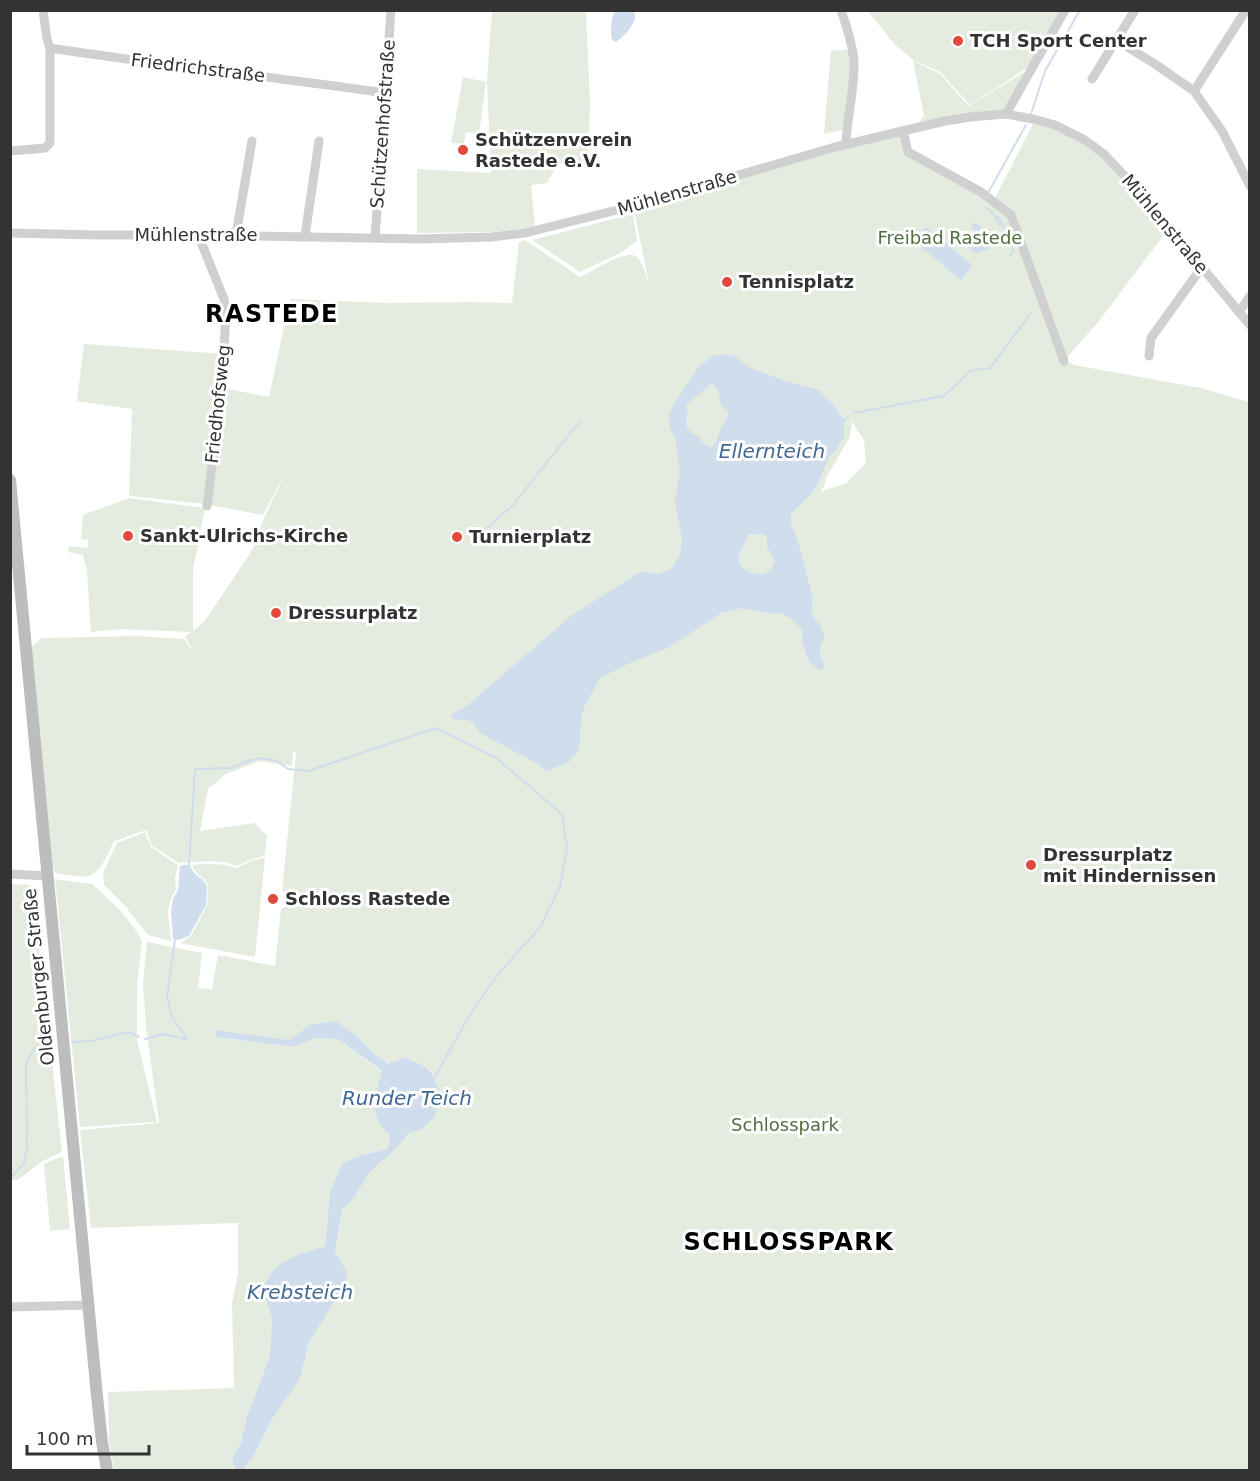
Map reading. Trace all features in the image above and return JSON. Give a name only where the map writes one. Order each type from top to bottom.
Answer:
[{"type":"street","points":[[10,151],[45,148],[51,143],[50,48],[43,10]]},
{"type":"street","name":"Schützenhofstraße","points":[[375,238],[391,10]]},
{"type":"street","points":[[841,10],[850,36],[854,62],[846,144]]},
{"type":"street","points":[[1006,114],[1065,10]]},
{"type":"street","points":[[1092,79],[1135,10]]},
{"type":"street","points":[[1194,91],[1246,10]]},
{"type":"street","points":[[1116,40],[1194,91],[1222,131],[1250,186]]},
{"type":"street","name":"Friedrichstraße","points":[[50,48],[384,93]]},
{"type":"street","name":"Mühlenstraße","points":[[10,233],[420,239],[525,233],[633,206],[846,144],[961,118],[1006,114],[1055,125],[1080,137],[1104,154],[1135,187],[1250,325]]},
{"type":"street","points":[[903,131],[908,152],[981,192],[1011,215],[1064,361]]},
{"type":"street","points":[[236,236],[252,141]]},
{"type":"street","points":[[305,236],[319,141]]},
{"type":"street","name":"Friedhofsweg","points":[[200,235],[224,299],[226,313],[222,388],[207,506]]},
{"type":"street","points":[[1149,356],[1151,338],[1202,267]]},
{"type":"street","points":[[1239,312],[1250,296]]},
{"type":"street","name":"Oldenburger Straße","points":[[10,480],[13,534],[34,720],[102,1442],[107,1470]]},
{"type":"street","points":[[10,874],[47,876]]},
{"type":"street","points":[[10,1307],[89,1305]]},
{"type":"green space","points":[[492,11],[586,11],[590,104],[588,159],[584,167],[559,162],[547,183],[531,185],[535,227],[492,232],[417,233],[417,169],[491,173],[487,80]]},
{"type":"green space","points":[[868,11],[1062,11],[1030,66],[970,105],[940,72],[912,59],[895,45]]},
{"type":"green space","points":[[852,49],[847,129],[824,134],[831,51]]},
{"type":"green space","points":[[913,60],[940,74],[969,106],[1029,69],[1005,112],[916,126],[924,116]]},
{"type":"green space","points":[[463,77],[486,82],[479,134],[466,132],[464,144],[451,143]]},
{"type":"green space","name":"Schlosspark","points":[[1034,122],[1085,140],[1169,228],[1099,321],[1064,361],[1074,365],[1201,388],[1249,402],[1249,1470],[243,1470],[253,1457],[271,1421],[300,1379],[309,1342],[344,1287],[325,1246],[294,1256],[266,1301],[272,1318],[270,1356],[247,1416],[241,1443],[234,1454],[232,1463],[237,1470],[114,1470],[109,1441],[108,1392],[234,1388],[232,1303],[238,1273],[238,1223],[91,1228],[80,1130],[159,1123],[146,1027],[143,982],[147,942],[202,953],[198,988],[212,989],[218,955],[275,966],[281,909],[285,907],[287,893],[282,891],[296,753],[293,752],[292,766],[259,761],[226,774],[208,789],[200,831],[255,823],[267,836],[265,855],[236,866],[225,862],[208,861],[179,863],[152,846],[146,830],[114,841],[97,871],[89,876],[55,873],[51,860],[31,647],[42,638],[136,636],[184,639],[194,652],[185,637],[191,632],[121,629],[91,632],[87,571],[83,555],[68,552],[69,546],[88,548],[88,540],[81,539],[83,515],[129,498],[205,508],[193,570],[193,631],[204,622],[253,549],[264,518],[288,467],[263,515],[210,505],[223,430],[217,427],[204,504],[129,496],[132,409],[77,401],[84,344],[224,354],[223,388],[269,397],[290,299],[387,303],[512,303],[519,242],[525,240],[580,277],[617,258],[632,255],[641,262],[649,283],[633,206],[901,133],[906,152],[994,200]],"holes":[[[852,422],[864,440],[866,463],[846,483],[820,492],[850,437]],[[336,1021],[359,1038],[375,1055],[390,1064],[405,1057],[432,1071],[440,1094],[435,1117],[422,1129],[408,1132],[399,1146],[370,1172],[354,1198],[342,1210],[335,1253],[325,1245],[330,1191],[336,1180],[359,1156],[388,1149],[390,1135],[377,1086],[382,1072],[338,1039],[314,1038],[295,1047],[215,1037],[216,1030],[290,1040]]]},
{"type":"green space","points":[[633,214],[637,241],[620,253],[580,272],[532,240]]},
{"type":"green space","points":[[145,832],[151,847],[178,865],[175,878],[176,889],[168,912],[171,941],[148,935],[125,906],[104,885],[103,873],[117,843]]},
{"type":"green space","points":[[265,857],[255,957],[180,943],[191,936],[207,905],[208,885],[196,873],[192,865],[214,864],[237,868]]},
{"type":"green space","points":[[55,879],[92,884],[119,909],[138,933],[142,942],[137,987],[137,1040],[157,1122],[80,1127]]},
{"type":"green space","points":[[11,884],[30,885],[33,890],[62,1152],[43,1161],[18,1180],[11,1180]]},
{"type":"green space","points":[[63,1156],[70,1229],[50,1231],[44,1164]]},
{"type":"water","points":[[615,11],[633,11],[635,16],[628,30],[616,42],[612,40],[611,33]]},
{"type":"water","points":[[973,223],[993,238],[988,246],[990,248],[976,254],[964,244],[974,231]]},
{"type":"water","points":[[926,227],[972,265],[961,280],[914,241]]},
{"type":"water","name":"Ellernteich","points":[[715,355],[733,355],[749,367],[782,380],[819,390],[844,420],[844,437],[829,457],[810,495],[791,514],[791,524],[798,541],[813,599],[811,611],[825,638],[819,651],[825,664],[823,669],[819,670],[809,662],[802,641],[801,628],[783,614],[741,608],[721,613],[668,648],[600,678],[585,705],[581,718],[579,750],[569,762],[546,771],[536,763],[480,733],[472,722],[465,719],[456,720],[450,715],[468,705],[572,615],[642,571],[658,574],[672,568],[680,556],[682,540],[675,501],[680,471],[669,415],[699,366]],"holes":[[[711,384],[717,388],[721,405],[729,413],[717,441],[711,448],[688,429],[686,422],[688,409],[686,405]],[[749,534],[764,534],[767,537],[767,547],[775,560],[773,566],[765,573],[754,574],[739,564],[739,555]]]},
{"type":"water","points":[[189,865],[207,886],[206,905],[189,936],[179,940],[173,939],[171,912],[173,899],[178,890],[180,866]]},
{"type":"water","points":[[336,1021],[359,1038],[375,1055],[389,1064],[405,1057],[432,1072],[440,1094],[435,1117],[422,1129],[408,1133],[399,1146],[370,1172],[354,1198],[342,1210],[335,1253],[348,1274],[344,1287],[309,1342],[300,1379],[271,1421],[253,1457],[243,1470],[237,1470],[232,1463],[234,1454],[241,1443],[247,1416],[270,1356],[272,1318],[266,1301],[265,1284],[274,1269],[294,1256],[325,1246],[330,1191],[343,1163],[359,1156],[388,1149],[390,1135],[379,1122],[375,1108],[382,1071],[338,1039],[314,1038],[295,1047],[215,1037],[216,1030],[290,1040],[310,1025]]},
{"type":"waterway","points":[[1031,114],[1045,71],[1080,10]]},
{"type":"waterway","points":[[988,193],[1026,125]]},
{"type":"waterway","points":[[986,207],[1001,221],[1014,252],[1010,255]]},
{"type":"waterway","points":[[995,217],[999,224],[1003,225]]},
{"type":"waterway","points":[[854,413],[944,396],[970,371],[990,368],[1031,313]]},
{"type":"waterway","points":[[844,420],[848,417]]},
{"type":"waterway","points":[[488,527],[513,505],[580,421]]},
{"type":"waterway","name":"Runder Teich","points":[[189,865],[195,769],[231,768],[261,758],[277,761],[288,769],[308,771],[436,728],[496,758],[562,814],[567,848],[560,886],[541,926],[499,973],[472,1011],[435,1077]]},
{"type":"waterway","points":[[145,1039],[164,1034],[187,1039],[172,1017],[167,997],[175,939]]},
{"type":"waterway","points":[[72,1042],[91,1041],[128,1032],[139,1037]]},
{"type":"waterway","points":[[10,1178],[24,1164],[27,1148],[26,1064],[33,1050],[40,1044],[53,1043]]},
{"type":"place","name":"TCH Sport Center","points":[[958,41]]},
{"type":"place","name":"Schützenverein Rastede e.V.","points":[[463,150]]},
{"type":"place","name":"Tennisplatz","points":[[727,282]]},
{"type":"place","name":"Sankt-Ulrichs-Kirche","points":[[128,536]]},
{"type":"place","name":"Turnierplatz","points":[[457,537]]},
{"type":"place","name":"Dressurplatz","points":[[276,613]]},
{"type":"place","name":"Dressurplatz mit Hindernissen","points":[[1031,865]]},
{"type":"place","name":"Schloss Rastede","points":[[273,899]]},
{"type":"district","name":"RASTEDE","points":[[272,314]]},
{"type":"district","name":"SCHLOSSPARK","points":[[789,1242]]},
{"type":"park label","name":"Freibad Rastede","points":[[950,238]]},
{"type":"water label","name":"Krebsteich","points":[[300,1292]]}]
